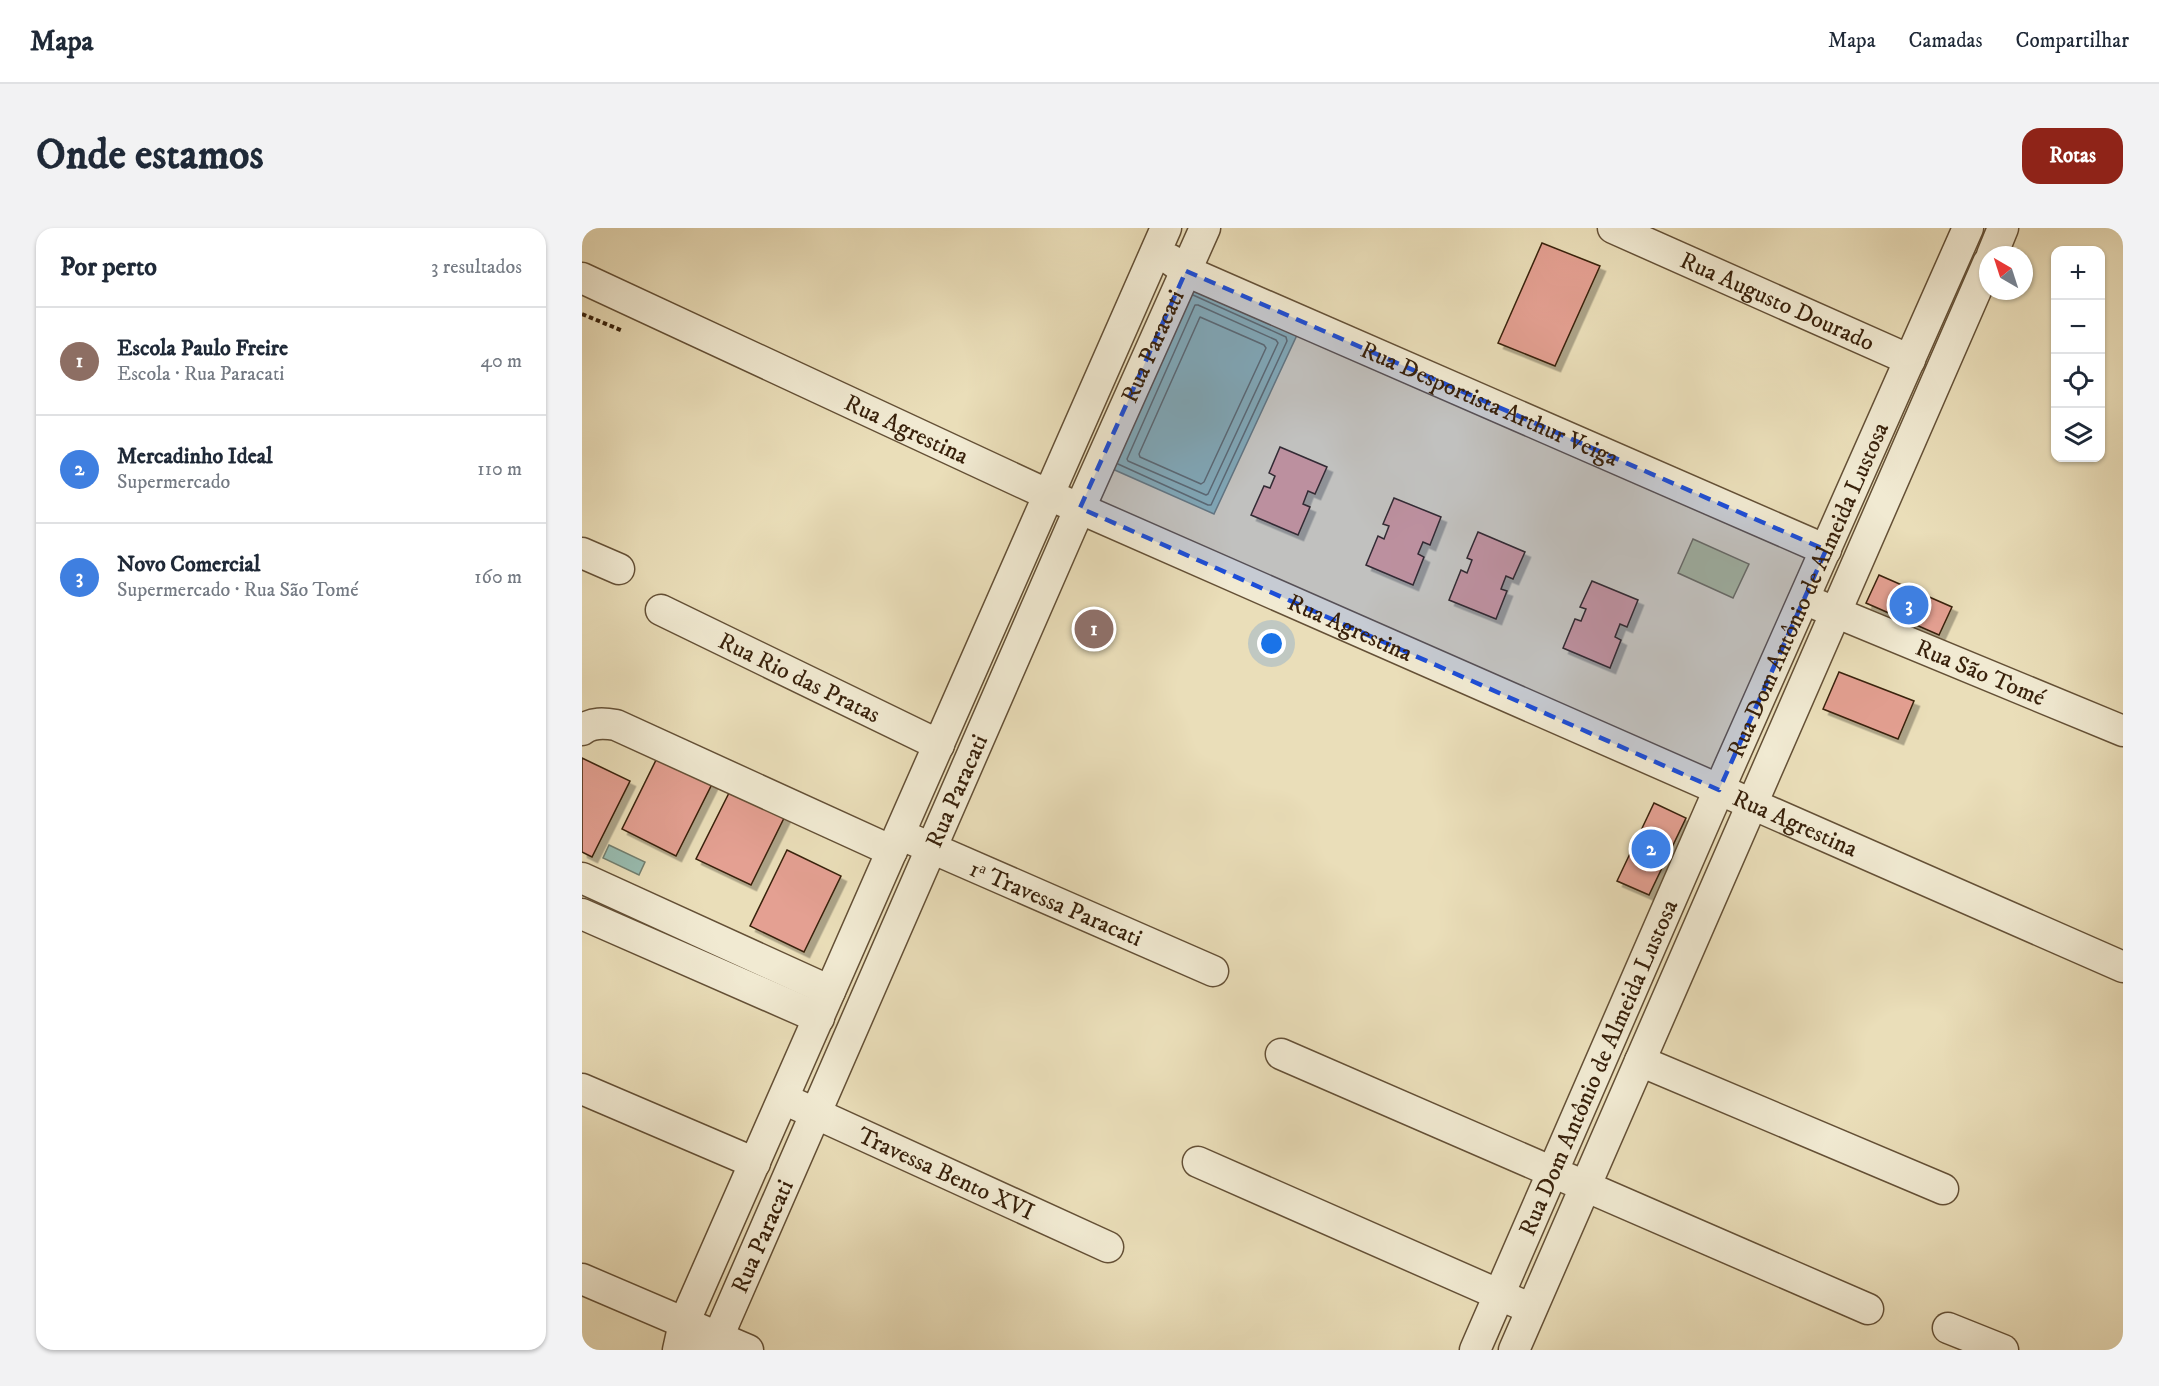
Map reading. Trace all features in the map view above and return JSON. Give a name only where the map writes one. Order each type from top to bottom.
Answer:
[{"type":"street","name":"Rua Paracati","points":[[711,1343],[815,1113],[1205,228]]},
{"type":"street","name":"Rua Augusto Dourado","points":[[1613,228],[1910,360]]},
{"type":"street","name":"Rua Dom Antônio de Almeida Lustosa","points":[[1475,1350],[1719,790],[1968,228]]},
{"type":"street","points":[[1996,246],[2003,228]]},
{"type":"street","name":"Rua Paracati","points":[[681,1337],[824,1005],[1161,239]]},
{"type":"street","name":"Rua Desportista Arthur Veiga","points":[[1161,239],[1186,271],[1826,549]]},
{"type":"street","name":"Rua Agrestina","points":[[582,278],[1049,495],[2123,967]]},
{"type":"street","name":"Rua Dom Antônio de Almeida Lustosa","points":[[1514,1350],[1979,284]]},
{"type":"street","points":[[582,553],[620,569]]},
{"type":"street","name":"Rua São Tomé","points":[[1804,599],[2123,731]]},
{"type":"street","name":"Rua Rio das Pratas","points":[[661,610],[939,745]]},
{"type":"street","name":"1ᵃ Travessa Paracati","points":[[582,730],[602,722],[616,724],[896,842],[931,849],[1214,971]]},
{"type":"street","points":[[582,878],[824,1005]]},
{"type":"street","points":[[582,914],[824,1005]]},
{"type":"street","points":[[1281,1054],[1868,1310]]},
{"type":"street","points":[[1640,1061],[1943,1189]]},
{"type":"street","points":[[582,1089],[755,1163]]},
{"type":"street","name":"Travessa Bento XVI","points":[[783,1099],[1108,1247]]},
{"type":"street","points":[[1198,1162],[1532,1309]]},
{"type":"street","points":[[582,1279],[681,1337],[748,1350]]},
{"type":"street","points":[[1948,1328],[2003,1350]]},
{"type":"highlighted area","points":[[1186,271],[1826,550],[1719,790],[1080,508]]},
{"type":"green space","points":[[1693,539],[1749,564],[1733,598],[1678,573]]},
{"type":"water","points":[[1189,286],[1297,335],[1214,514],[1108,467]]},
{"type":"water","points":[[609,845],[645,862],[639,875],[603,858]]},
{"type":"building","points":[[1542,243],[1600,266],[1555,366],[1498,343]]},
{"type":"building","points":[[1280,447],[1327,467],[1315,494],[1308,491],[1303,504],[1310,507],[1298,535],[1251,515],[1264,486],[1270,488],[1275,476],[1269,473]]},
{"type":"building","points":[[1394,498],[1441,517],[1430,545],[1423,542],[1418,554],[1424,557],[1413,585],[1366,565],[1378,536],[1384,539],[1389,526],[1383,524]]},
{"type":"building","points":[[1478,532],[1525,552],[1513,579],[1506,576],[1501,589],[1507,591],[1496,619],[1449,600],[1461,570],[1467,573],[1472,560],[1467,558]]},
{"type":"building","points":[[1879,575],[1952,607],[1939,635],[1866,603]]},
{"type":"building","points":[[1592,581],[1638,600],[1627,627],[1620,624],[1615,637],[1621,640],[1610,668],[1563,648],[1575,619],[1581,621],[1586,609],[1580,607]]},
{"type":"building","points":[[1839,672],[1914,701],[1898,739],[1823,709]]},
{"type":"building","points":[[659,754],[714,780],[676,856],[622,829]]},
{"type":"building","points":[[582,758],[630,781],[592,857],[582,852]]},
{"type":"building","points":[[734,783],[788,810],[751,885],[696,859]]},
{"type":"building","points":[[1654,803],[1686,818],[1649,895],[1617,881]]},
{"type":"building","points":[[787,850],[841,876],[804,952],[750,926]]},
{"type":"place","name":"Novo Comercial","points":[[1909,605]]},
{"type":"place","name":"Escola Paulo Freire","points":[[1094,629]]},
{"type":"place","name":"Mercadinho Ideal","points":[[1651,849]]}]
